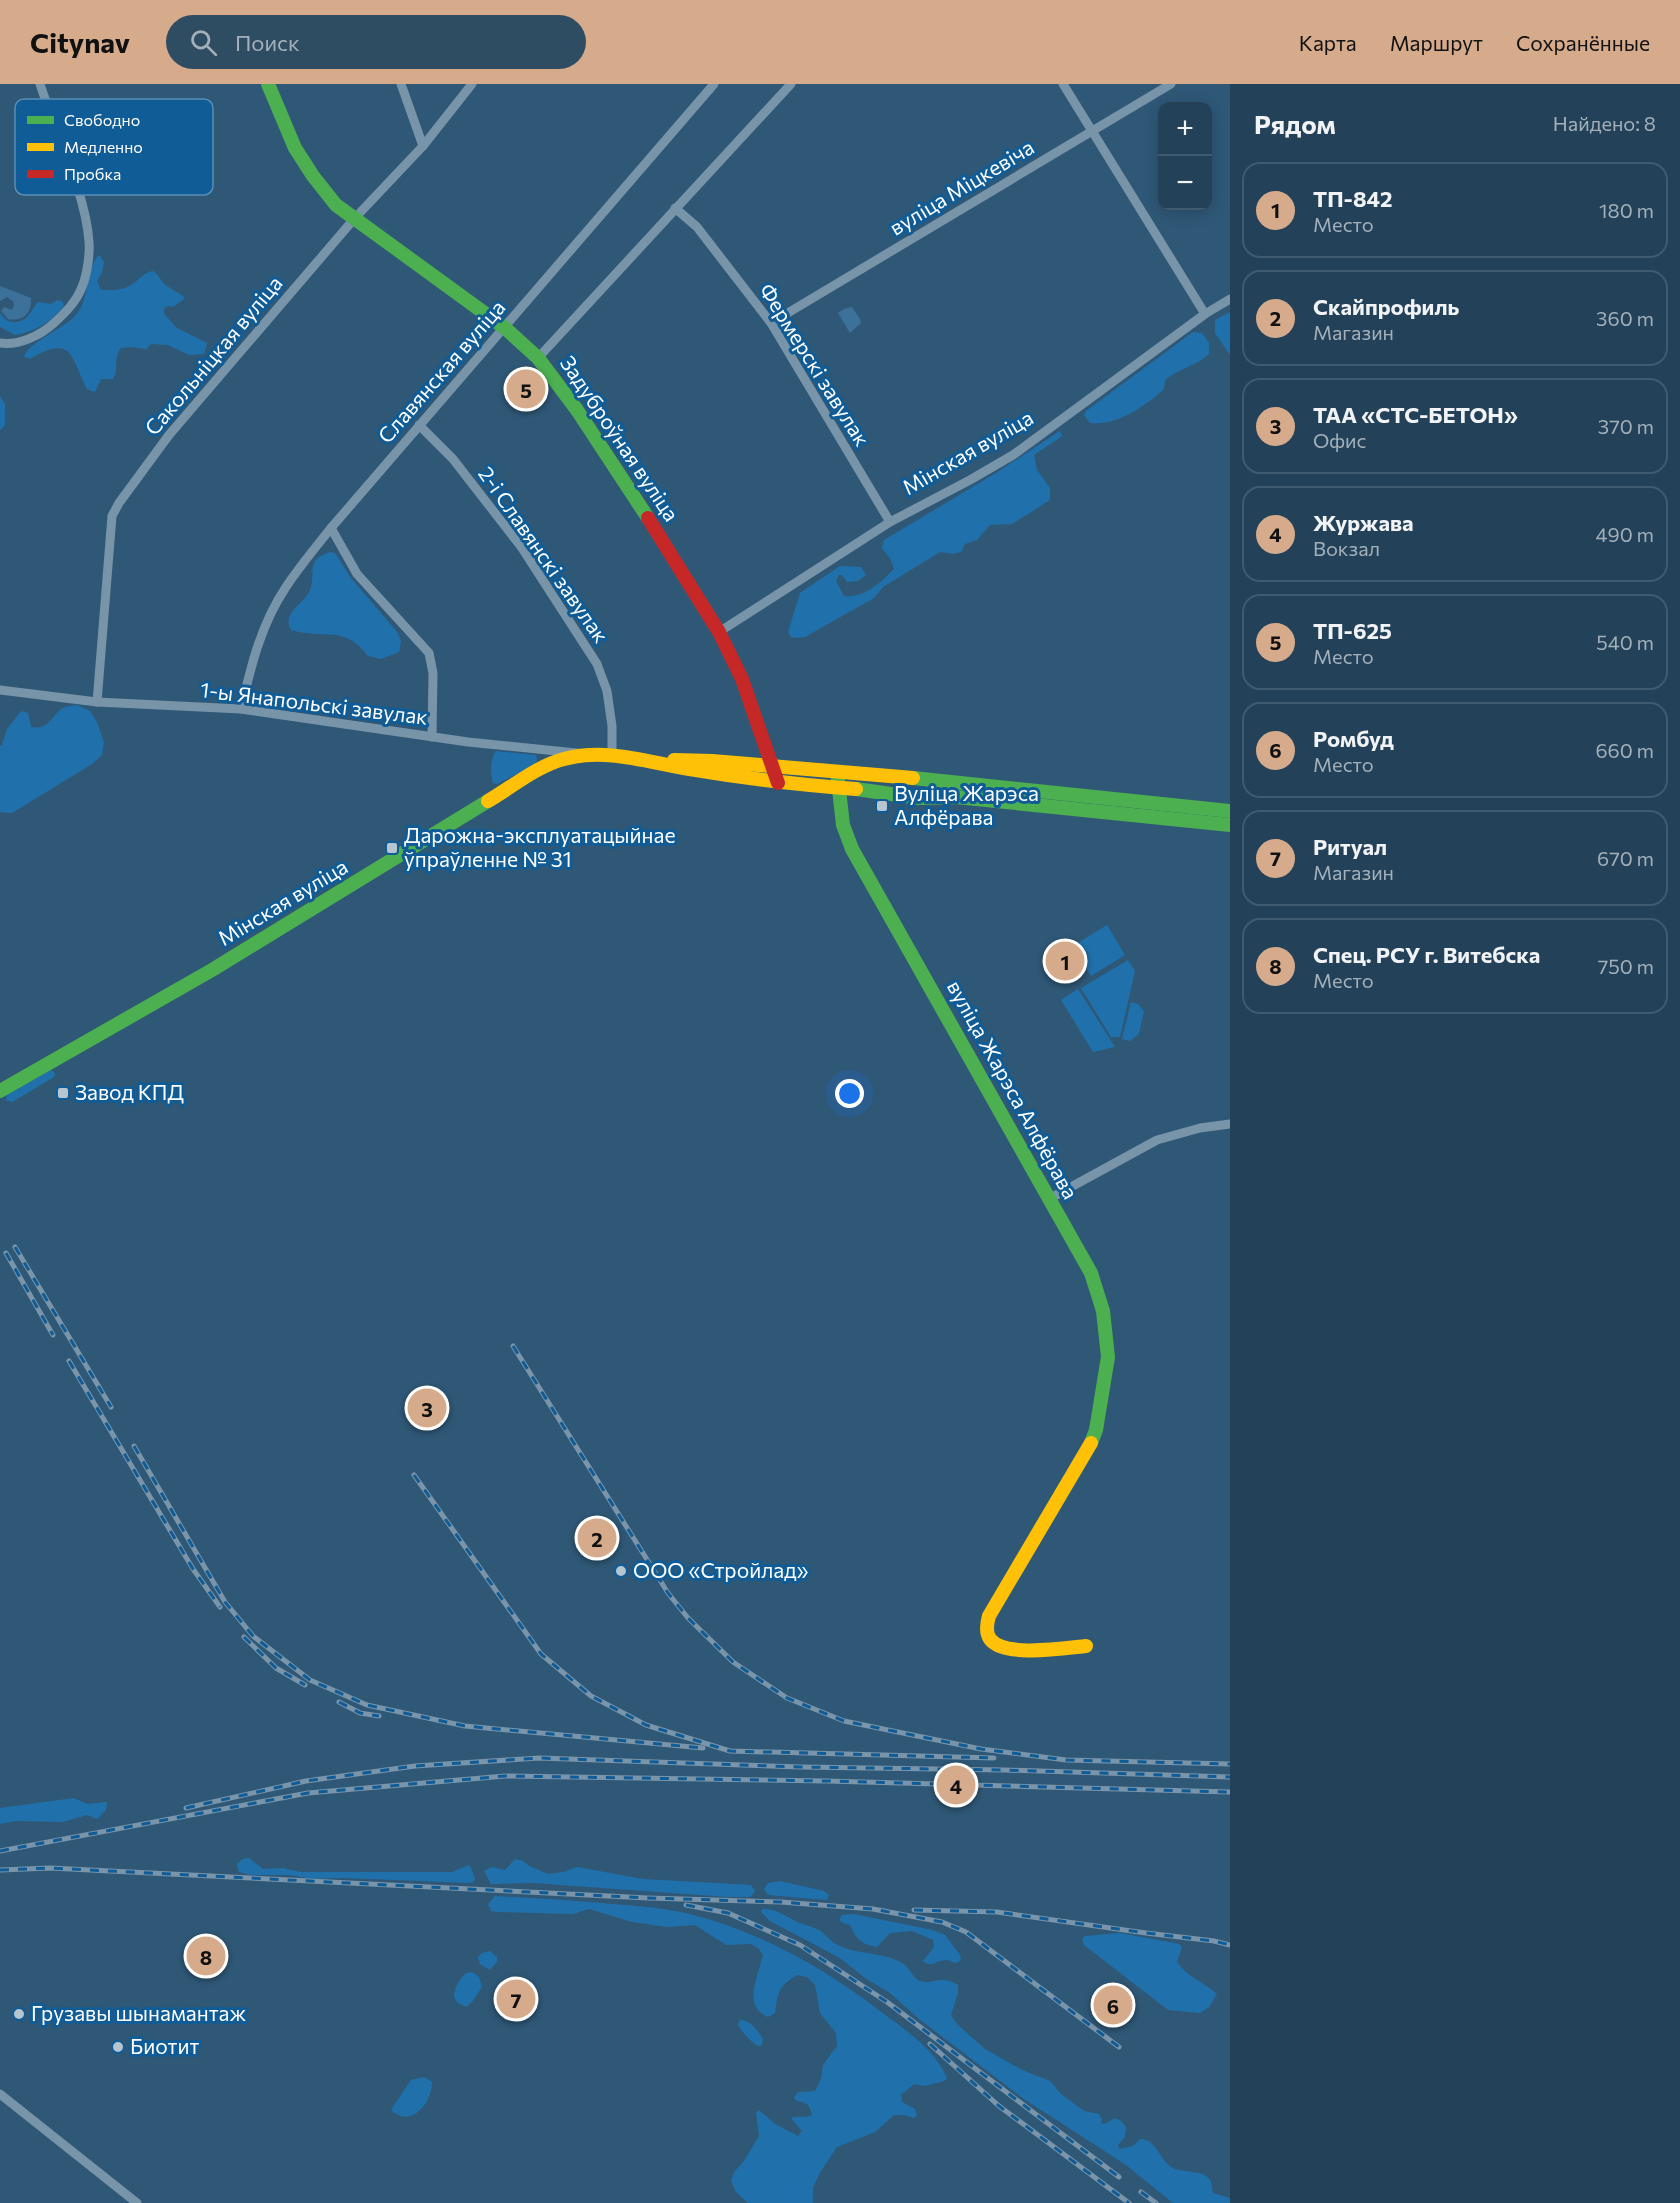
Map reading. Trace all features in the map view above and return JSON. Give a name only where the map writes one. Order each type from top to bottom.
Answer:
[{"type":"main road","name":"Задуброўная вуліца","points":[[268,84],[286,130],[306,168],[336,205],[505,328],[538,358],[577,410],[633,493],[719,632],[742,678],[778,783]]},
{"type":"main road","name":"Мінская вуліца","points":[[0,1091],[212,970],[536,772],[563,759],[588,755],[612,754],[642,759]]},
{"type":"main road","points":[[642,759],[712,761],[837,772],[1230,811]]},
{"type":"main road","points":[[642,759],[681,768],[778,783],[863,790],[919,798],[956,797],[1230,825]]},
{"type":"main road","name":"вуліца Жарэса Алфёрава","points":[[837,772],[843,825],[852,849],[1091,1273],[1103,1311],[1108,1357],[1093,1440],[989,1616],[986,1629],[991,1640],[999,1647],[1015,1649],[1086,1646]]},
{"type":"street","points":[[40,84],[45,99]]},
{"type":"street","points":[[401,84],[423,146]]},
{"type":"street","name":"Сакольніцкая вуліца","points":[[97,702],[112,516],[119,503],[170,435],[354,219],[423,146],[472,84]]},
{"type":"street","name":"Славянская вуліца","points":[[241,709],[253,656],[271,613],[286,587],[331,528],[714,84]]},
{"type":"street","points":[[538,358],[791,84]]},
{"type":"street","points":[[1062,84],[1205,314]]},
{"type":"street","name":"вуліца Міцкевіча","points":[[771,323],[1171,84]]},
{"type":"street","points":[[0,343],[8,344],[27,340],[49,327],[70,308],[83,286],[90,243],[79,195]]},
{"type":"street","name":"Фермерскі завулак","points":[[675,208],[697,227],[771,323],[890,522]]},
{"type":"street","name":"Мінская вуліца","points":[[719,632],[890,522],[1013,455],[1205,314],[1230,299]]},
{"type":"street","name":"2-і Славянскі завулак","points":[[419,425],[453,459],[522,548],[597,664],[607,691],[612,726],[612,754]]},
{"type":"street","points":[[331,528],[357,574],[429,653],[433,673],[432,737]]},
{"type":"street","name":"1-ы Янапольскі завулак","points":[[0,690],[97,702],[241,709],[432,737],[588,755]]},
{"type":"street","points":[[1049,1199],[1157,1140],[1200,1128],[1230,1124]]},
{"type":"street","points":[[0,2094],[137,2203]]},
{"type":"shaded area","points":[[99,255],[104,262],[97,281],[101,290],[124,288],[153,271],[165,285],[185,298],[173,307],[164,308],[164,314],[177,328],[207,343],[204,354],[189,355],[168,345],[151,344],[146,349],[121,348],[118,352],[113,379],[101,379],[95,392],[87,389],[73,358],[62,349],[54,348],[30,359],[24,357],[38,341],[75,316],[86,294],[91,269]]},
{"type":"shaded area","points":[[0,286],[31,298],[30,308],[26,315],[18,319],[8,319],[1,311],[4,307],[12,310],[14,305],[13,301],[7,297],[0,301]]},
{"type":"shaded area","points":[[57,300],[62,301],[64,306],[54,317],[36,328],[15,335],[0,327],[0,313],[8,321],[19,322],[28,316],[38,302],[51,304]]},
{"type":"shaded area","points":[[852,307],[861,323],[850,333],[838,313]]},
{"type":"shaded area","points":[[1230,312],[1230,355],[1215,333],[1215,320]]},
{"type":"shaded area","points":[[1193,332],[1202,333],[1209,343],[1209,354],[1165,380],[1164,389],[1130,414],[1110,421],[1090,423],[1084,415],[1086,411]]},
{"type":"shaded area","points":[[0,396],[5,404],[5,425],[0,430]]},
{"type":"shaded area","points":[[1060,431],[1062,436],[1034,455],[1037,470],[1050,488],[1050,500],[1012,524],[990,525],[977,540],[965,544],[962,551],[954,554],[940,552],[883,587],[874,598],[805,637],[792,638],[788,632],[800,593],[840,566],[861,567],[866,575],[858,581],[847,582],[842,575],[839,575],[836,581],[844,596],[859,595],[872,588],[894,569],[891,560],[882,548],[884,540],[996,473]]},
{"type":"shaded area","points":[[335,553],[351,578],[398,633],[401,642],[399,652],[381,659],[368,656],[359,646],[342,636],[291,630],[289,618],[310,590],[314,563],[323,555]]},
{"type":"shaded area","points":[[77,705],[90,711],[97,722],[104,742],[102,755],[92,764],[12,813],[0,812],[0,746],[7,729],[21,711],[28,713],[31,727],[36,728],[47,724],[63,708]]},
{"type":"shaded area","points":[[496,751],[536,755],[537,761],[531,767],[497,784],[493,783],[491,771]]},
{"type":"shaded area","points":[[1107,925],[1125,955],[1091,976],[1073,946]]},
{"type":"shaded area","points":[[1128,960],[1135,971],[1120,1037],[1111,1037],[1081,988]]},
{"type":"shaded area","points":[[1078,989],[1115,1047],[1093,1052],[1061,1000]]},
{"type":"shaded area","points":[[1131,1002],[1138,1004],[1144,1011],[1139,1034],[1130,1041],[1122,1039]]},
{"type":"shaded area","points":[[51,1070],[55,1073],[54,1077],[12,1102],[6,1100],[7,1095]]},
{"type":"shaded area","points":[[74,1798],[87,1804],[107,1802],[106,1810],[97,1819],[87,1815],[63,1822],[16,1821],[0,1824],[0,1808]]},
{"type":"shaded area","points":[[249,1858],[263,1869],[283,1868],[300,1872],[452,1872],[469,1865],[475,1879],[472,1883],[311,1879],[290,1875],[251,1875],[239,1872],[237,1864]]},
{"type":"shaded area","points":[[515,1859],[548,1874],[577,1867],[643,1879],[751,1885],[755,1891],[750,1897],[728,1897],[533,1883],[491,1884],[484,1871],[492,1867],[505,1870]]},
{"type":"shaded area","points":[[780,1881],[824,1891],[829,1895],[827,1900],[768,1895],[764,1889],[768,1883]]},
{"type":"shaded area","points":[[495,1896],[583,1901],[661,1909],[690,1914],[766,1941],[836,1980],[899,2025],[927,2049],[947,2078],[925,2086],[914,2084],[901,2095],[902,2102],[915,2109],[917,2115],[914,2118],[894,2115],[875,2132],[837,2147],[813,2187],[813,2203],[748,2203],[736,2192],[731,2181],[734,2172],[744,2161],[759,2136],[756,2113],[759,2110],[775,2124],[798,2136],[802,2131],[791,2118],[812,2115],[808,2105],[794,2098],[798,2092],[815,2091],[821,2079],[823,2065],[837,2046],[836,2033],[820,2013],[815,1985],[807,1977],[797,1975],[791,1979],[780,1991],[775,2013],[768,2017],[760,2012],[754,1998],[763,1955],[751,1944],[726,1945],[695,1925],[667,1927],[632,1922],[589,1909],[573,1914],[491,1911],[488,1904]]},
{"type":"shaded area","points":[[762,1909],[778,1912],[817,1929],[840,1946],[895,1959],[923,1982],[946,1980],[958,1985],[958,1993],[951,2015],[958,2025],[985,2049],[1022,2070],[1050,2081],[1061,2094],[1084,2111],[1099,2114],[1102,2119],[1101,2123],[1105,2124],[1115,2118],[1121,2121],[1126,2127],[1125,2137],[1118,2145],[1119,2149],[1133,2146],[1140,2139],[1150,2142],[1166,2163],[1175,2169],[1206,2176],[1211,2181],[1213,2193],[1230,2198],[1230,2203],[1173,2203],[1126,2165],[1024,2099],[919,2019],[890,1993],[865,1978],[840,1958],[770,1921],[761,1912]]},
{"type":"shaded area","points":[[854,1914],[932,1930],[945,1935],[960,1955],[961,1960],[956,1963],[947,1960],[932,1964],[926,1963],[923,1961],[934,1947],[933,1940],[912,1931],[890,1933],[877,1947],[867,1944],[854,1934],[850,1925],[839,1920],[842,1915]]},
{"type":"shaded area","points":[[1120,1933],[1179,1944],[1182,1947],[1177,1962],[1186,1972],[1217,1994],[1209,2007],[1200,2013],[1168,2010],[1084,1945],[1082,1939],[1085,1936]]},
{"type":"shaded area","points":[[490,1951],[497,1957],[497,1962],[490,1970],[480,1964],[478,1957]]},
{"type":"shaded area","points":[[472,1972],[479,1977],[482,1987],[466,2007],[458,2003],[454,1997],[456,1986],[461,1978],[466,1973]]},
{"type":"shaded area","points":[[740,2020],[751,2024],[756,2029],[763,2039],[762,2045],[758,2046],[746,2036],[738,2024]]},
{"type":"shaded area","points":[[424,2077],[432,2082],[431,2090],[419,2111],[406,2117],[391,2110],[411,2080]]},
{"type":"railway","points":[[15,1247],[111,1407]]},
{"type":"railway","points":[[6,1253],[53,1335]]},
{"type":"railway","points":[[513,1346],[668,1593],[688,1618],[733,1662],[787,1698],[844,1721],[981,1749],[1066,1760],[1230,1764]]},
{"type":"railway","points":[[69,1361],[193,1569],[220,1607]]},
{"type":"railway","points":[[134,1446],[225,1602],[253,1636],[310,1680],[367,1705],[465,1726],[703,1748]]},
{"type":"railway","points":[[414,1475],[541,1654],[591,1696],[646,1725],[730,1751],[994,1758]]},
{"type":"railway","points":[[244,1637],[276,1668],[305,1685]]},
{"type":"railway","points":[[339,1702],[360,1713],[379,1716]]},
{"type":"railway","points":[[186,1808],[306,1781],[415,1766],[539,1758],[1230,1777]]},
{"type":"railway","points":[[0,1851],[308,1793],[505,1776],[827,1781],[1230,1792]]},
{"type":"railway","points":[[0,1870],[50,1868],[648,1898],[781,1902],[873,1909],[942,1922],[966,1932],[1119,2047]]},
{"type":"railway","points":[[686,1905],[728,1913],[800,1945],[887,2002],[1119,2177]]},
{"type":"railway","points":[[914,1910],[997,1912],[1230,1945]]},
{"type":"railway","points":[[930,2044],[999,2106],[1129,2203]]},
{"type":"railway","points":[[1141,2192],[1156,2203]]},
{"type":"traffic: fast","points":[[268,84],[295,148],[336,205],[505,328],[538,358],[577,410],[648,518]]},
{"type":"traffic: fast","points":[[837,772],[843,825],[852,849],[1091,1273],[1103,1311],[1108,1357],[1096,1430],[1091,1443]]},
{"type":"traffic: fast","points":[[913,778],[1230,811]]},
{"type":"traffic: fast","points":[[856,789],[919,798],[956,797],[1230,825]]},
{"type":"traffic: fast","points":[[0,1091],[212,970],[488,801]]},
{"type":"traffic: slow","points":[[488,801],[554,762],[597,755],[630,758],[756,779],[856,789]]},
{"type":"traffic: slow","points":[[674,760],[712,761],[913,778]]},
{"type":"traffic: slow","points":[[1086,1646],[1050,1650],[1008,1648],[997,1645],[990,1639],[987,1628],[989,1616],[1091,1443]]},
{"type":"traffic: jam","points":[[648,518],[719,632],[742,679],[778,783]]},
{"type":"place","name":"ТП-625","points":[[526,389]]},
{"type":"place","name":"Вуліца Жарэса Алфёрава","points":[[882,806]]},
{"type":"place","name":"Дарожна-эксплуатацыйнае ўпраўленне № 31","points":[[392,848]]},
{"type":"place","name":"ТП-842","points":[[1065,961]]},
{"type":"place","name":"Завод КПД","points":[[63,1093]]},
{"type":"place","name":"ТАА «СТС-БЕТОН»","points":[[427,1408]]},
{"type":"place","name":"Скайпрофиль","points":[[597,1538]]},
{"type":"place","name":"ООО «Стройлад»","points":[[621,1571]]},
{"type":"place","name":"Журжава","points":[[956,1785]]},
{"type":"place","name":"Спец. РСУ г. Витебска","points":[[206,1956]]},
{"type":"place","name":"Ритуал","points":[[516,1999]]},
{"type":"place","name":"Ромбуд","points":[[1113,2005]]},
{"type":"place","name":"Грузавы шынамантаж","points":[[19,2014]]},
{"type":"place","name":"Биотит","points":[[118,2047]]}]
